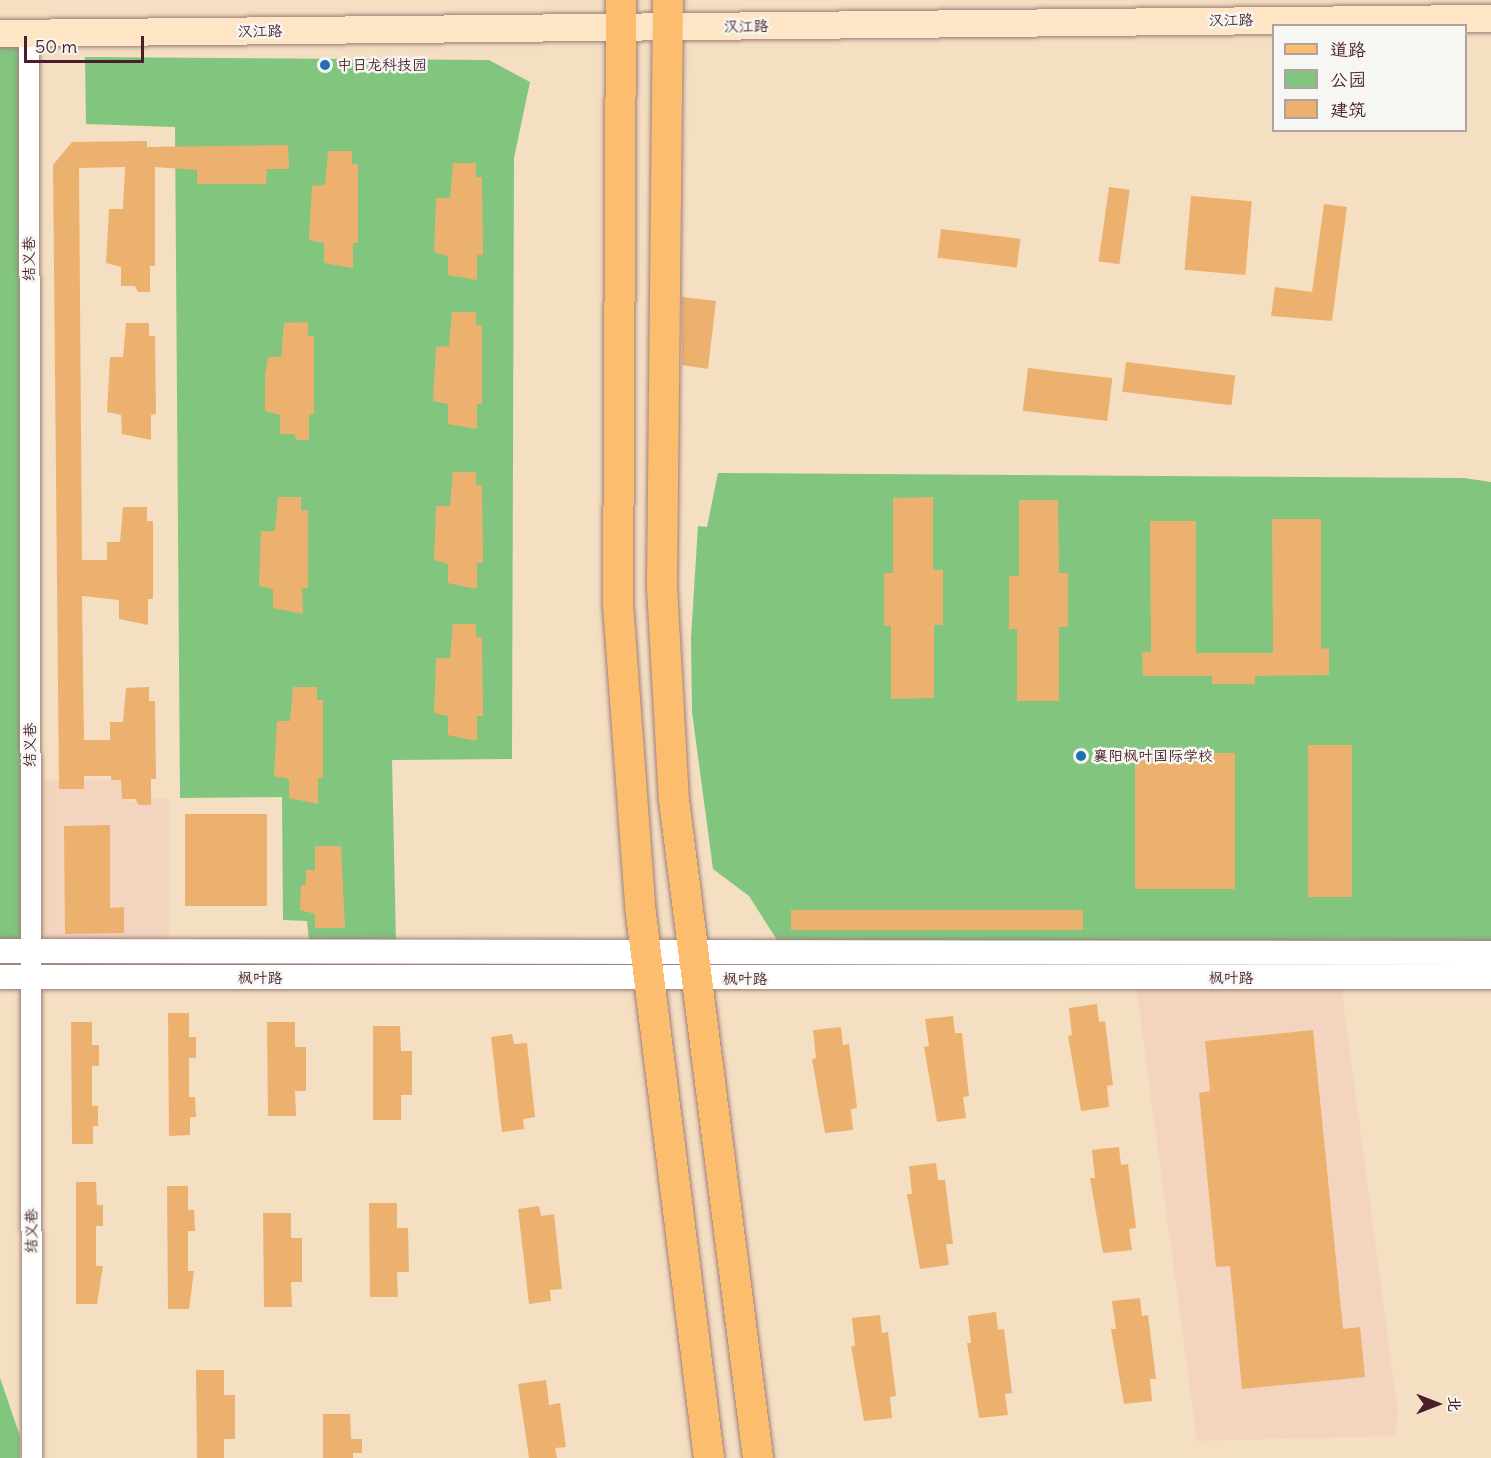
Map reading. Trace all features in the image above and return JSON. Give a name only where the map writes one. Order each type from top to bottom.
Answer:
[{"type":"main road","name":"汉江路","points":[[0,33],[667,13],[1491,18]]},
{"type":"main road","points":[[667,13],[662,587],[674,800],[697,965],[758,1458]]},
{"type":"main road","points":[[620,14],[618,604],[648,965],[709,1458]]},
{"type":"street","name":"结义巷","points":[[29,33],[32,1458]]},
{"type":"street","name":"枫叶路","points":[[0,951],[648,965]]},
{"type":"street","name":"枫叶路","points":[[0,977],[1491,953]]},
{"type":"street","name":"枫叶路","points":[[697,965],[1491,977]]},
{"type":"shaded area","points":[[121,780],[122,799],[150,805],[151,798],[169,798],[169,952],[31,951],[30,781]]},
{"type":"shaded area","points":[[1135,978],[1340,978],[1398,1414],[1395,1436],[1197,1441]]},
{"type":"green space","points":[[0,33],[29,33],[29,951],[0,951]]},
{"type":"green space","points":[[85,57],[489,60],[530,82],[514,158],[512,759],[392,760],[396,942],[309,940],[307,921],[283,920],[282,797],[180,798],[175,127],[86,124]]},
{"type":"green space","name":"襄阳枫叶国际学校","points":[[718,473],[1464,478],[1491,482],[1491,953],[777,940],[749,896],[713,869],[692,712],[691,638],[698,526],[707,527]]},
{"type":"green space","points":[[0,1378],[20,1436],[20,1458],[0,1458]]},
{"type":"building","points":[[147,141],[147,147],[288,145],[289,169],[267,169],[266,184],[197,184],[197,170],[155,167],[155,266],[150,266],[150,292],[138,292],[135,286],[121,286],[121,267],[106,263],[109,209],[123,209],[125,167],[79,168],[82,560],[107,560],[107,542],[120,542],[123,507],[147,507],[147,521],[153,521],[153,599],[148,599],[148,625],[119,619],[119,600],[82,596],[84,740],[110,740],[110,722],[123,722],[126,688],[149,687],[149,701],[155,701],[156,779],[151,779],[151,805],[139,805],[135,799],[122,799],[121,780],[111,780],[111,776],[84,776],[84,789],[59,789],[53,165],[72,142]]},
{"type":"building","points":[[328,151],[352,151],[352,164],[358,164],[358,243],[353,243],[353,268],[324,263],[324,243],[309,240],[312,186],[325,185]]},
{"type":"building","points":[[453,163],[476,163],[476,177],[482,177],[483,255],[477,255],[477,280],[448,275],[448,256],[434,252],[436,198],[450,198]]},
{"type":"building","points":[[1109,187],[1130,190],[1119,264],[1099,261]]},
{"type":"building","points":[[1191,196],[1252,201],[1245,275],[1185,270]]},
{"type":"building","points":[[1324,204],[1347,207],[1332,321],[1271,316],[1275,287],[1312,292]]},
{"type":"building","points":[[941,229],[1020,239],[1017,268],[937,258]]},
{"type":"building","points":[[682,297],[716,301],[708,369],[682,365]]},
{"type":"building","points":[[452,312],[476,312],[476,325],[482,325],[482,404],[477,404],[477,429],[448,424],[448,404],[433,401],[436,347],[449,346]]},
{"type":"building","points":[[308,322],[308,336],[314,336],[314,414],[309,414],[309,440],[297,440],[294,434],[280,434],[280,415],[265,411],[265,375],[268,357],[281,357],[284,323]]},
{"type":"building","points":[[126,323],[149,323],[149,336],[155,336],[156,414],[151,415],[151,440],[122,434],[121,415],[107,412],[110,357],[123,357]]},
{"type":"building","points":[[1126,362],[1235,375],[1232,405],[1122,392]]},
{"type":"building","points":[[1028,368],[1112,378],[1107,421],[1023,411]]},
{"type":"building","points":[[453,472],[476,472],[476,485],[482,485],[483,563],[477,563],[477,589],[448,583],[448,564],[434,560],[436,506],[450,506]]},
{"type":"building","points":[[278,497],[301,497],[301,510],[308,510],[308,588],[302,588],[303,614],[273,608],[273,589],[259,586],[261,531],[275,531]]},
{"type":"building","points":[[933,497],[933,570],[943,570],[943,625],[934,625],[934,698],[891,699],[891,626],[884,626],[884,573],[893,573],[893,498]]},
{"type":"building","points":[[1019,500],[1058,500],[1059,573],[1068,573],[1068,627],[1059,627],[1059,701],[1017,701],[1017,629],[1009,629],[1009,576],[1019,576]]},
{"type":"building","points":[[1272,519],[1321,519],[1321,649],[1329,648],[1329,675],[1255,676],[1255,684],[1212,684],[1212,676],[1143,676],[1142,652],[1151,652],[1150,521],[1196,521],[1196,653],[1273,653]]},
{"type":"building","points":[[453,624],[476,624],[476,637],[482,637],[483,716],[477,716],[477,741],[448,735],[448,716],[434,713],[436,658],[450,658]]},
{"type":"building","points":[[293,687],[317,687],[317,700],[323,700],[323,778],[318,778],[318,804],[289,798],[289,779],[274,776],[277,721],[290,721]]},
{"type":"building","points":[[1308,745],[1352,745],[1352,897],[1308,897]]},
{"type":"building","points":[[1135,753],[1235,753],[1235,889],[1135,889]]},
{"type":"building","points":[[185,814],[267,814],[267,906],[185,906]]},
{"type":"building","points":[[110,825],[110,908],[124,907],[124,933],[65,934],[64,826]]},
{"type":"building","points":[[315,846],[341,846],[345,928],[315,928],[315,914],[300,910],[301,885],[306,885],[306,870],[315,870]]},
{"type":"building","points":[[791,910],[1083,910],[1083,930],[791,930]]},
{"type":"building","points":[[1097,1004],[1099,1022],[1105,1021],[1113,1085],[1107,1086],[1109,1107],[1081,1111],[1068,1036],[1072,1035],[1069,1008]]},
{"type":"building","points":[[168,1013],[189,1013],[189,1037],[196,1037],[196,1058],[189,1058],[189,1097],[195,1097],[196,1117],[190,1117],[190,1135],[169,1136]]},
{"type":"building","points":[[953,1016],[955,1033],[962,1033],[969,1096],[963,1097],[966,1118],[937,1122],[924,1047],[929,1046],[925,1019]]},
{"type":"building","points":[[71,1022],[92,1022],[92,1045],[99,1045],[99,1066],[92,1066],[92,1106],[98,1106],[98,1126],[93,1126],[93,1144],[72,1144]]},
{"type":"building","points":[[267,1022],[295,1022],[295,1047],[306,1047],[306,1091],[295,1091],[296,1116],[268,1116]]},
{"type":"building","points":[[373,1026],[400,1026],[401,1051],[412,1051],[412,1095],[401,1095],[401,1120],[373,1120]]},
{"type":"building","points":[[841,1027],[843,1045],[849,1044],[857,1108],[851,1109],[853,1130],[825,1133],[812,1059],[816,1058],[813,1030]]},
{"type":"building","points":[[1313,1030],[1343,1329],[1360,1327],[1365,1377],[1242,1389],[1230,1266],[1216,1267],[1199,1093],[1210,1091],[1205,1041]]},
{"type":"building","points":[[512,1034],[514,1044],[527,1043],[535,1117],[523,1119],[524,1129],[502,1132],[491,1037]]},
{"type":"building","points":[[1119,1147],[1121,1165],[1128,1164],[1136,1228],[1129,1229],[1132,1250],[1103,1253],[1090,1178],[1095,1178],[1092,1150]]},
{"type":"building","points":[[936,1163],[938,1180],[945,1180],[953,1244],[946,1244],[949,1265],[920,1269],[907,1194],[912,1194],[909,1166]]},
{"type":"building","points":[[76,1182],[96,1182],[97,1205],[103,1205],[103,1226],[96,1226],[96,1266],[103,1266],[97,1304],[76,1304]]},
{"type":"building","points":[[167,1186],[188,1186],[188,1210],[194,1210],[195,1231],[188,1231],[188,1271],[194,1271],[189,1309],[168,1309]]},
{"type":"building","points":[[369,1203],[397,1203],[397,1228],[408,1228],[409,1272],[397,1272],[398,1297],[370,1297]]},
{"type":"building","points":[[539,1206],[541,1216],[554,1214],[562,1289],[550,1290],[551,1301],[529,1304],[518,1209]]},
{"type":"building","points":[[263,1213],[291,1213],[291,1238],[302,1238],[302,1282],[291,1282],[292,1307],[264,1307]]},
{"type":"building","points":[[1140,1298],[1142,1316],[1148,1315],[1156,1379],[1150,1379],[1152,1401],[1124,1404],[1111,1329],[1116,1329],[1112,1301]]},
{"type":"building","points":[[996,1312],[998,1330],[1004,1329],[1012,1393],[1005,1394],[1008,1415],[979,1418],[967,1343],[971,1343],[968,1316]]},
{"type":"building","points":[[880,1315],[882,1333],[888,1332],[896,1396],[890,1397],[892,1418],[864,1421],[851,1346],[855,1346],[852,1318]]},
{"type":"building","points":[[196,1370],[224,1370],[224,1395],[235,1395],[235,1439],[224,1439],[224,1458],[197,1458]]},
{"type":"building","points":[[546,1380],[549,1405],[560,1403],[566,1447],[555,1448],[557,1458],[529,1458],[518,1384]]},
{"type":"building","points":[[323,1414],[350,1414],[351,1439],[362,1439],[362,1453],[353,1453],[353,1458],[323,1458]]},
{"type":"place","name":"中日龙科技园","points":[[325,65]]},
{"type":"place","name":"襄阳枫叶国际学校","points":[[1081,756]]}]
